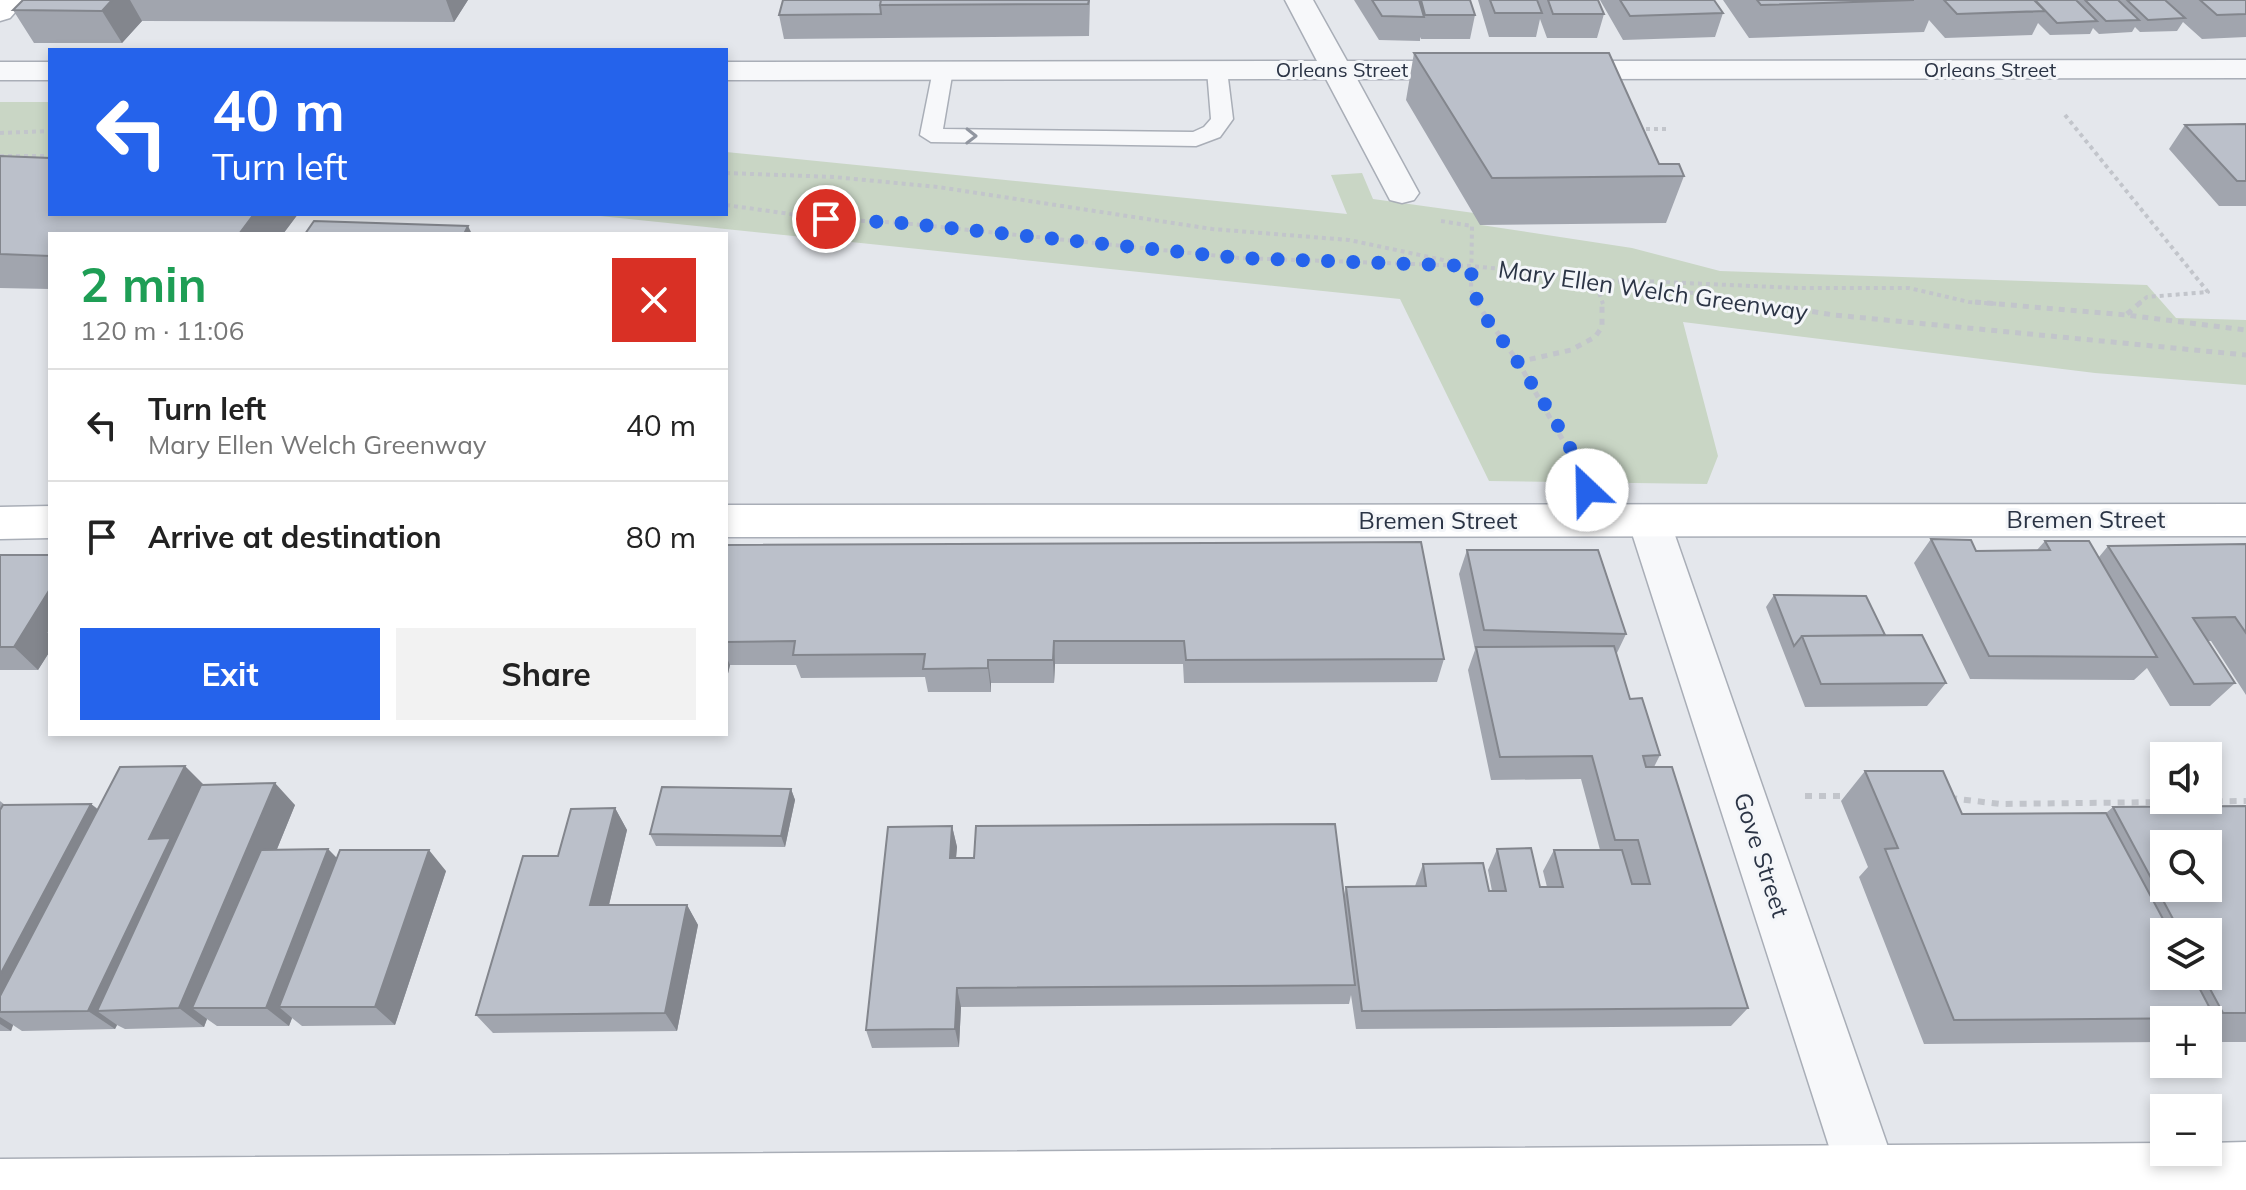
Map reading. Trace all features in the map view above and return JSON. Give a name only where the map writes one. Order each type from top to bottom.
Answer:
[{"type":"main road","points":[[0,12],[12,0]]},
{"type":"main road","name":"Bremen Street","points":[[728,521],[2246,520]]},
{"type":"main road","points":[[0,523],[48,522]]},
{"type":"main road","points":[[0,1189],[1870,1182],[2246,1172]]},
{"type":"street","points":[[1299,0],[1402,193]]},
{"type":"street","name":"Orleans Street","points":[[728,71],[2246,69]]},
{"type":"street","points":[[0,71],[48,71]]},
{"type":"street","name":"Gove Street","points":[[1649,521],[1870,1182]]},
{"type":"lane","points":[[943,70],[931,135],[1196,139],[1212,132],[1222,119],[1217,70]]},
{"type":"path","points":[[2056,103],[2208,292],[2147,297],[2126,315]]},
{"type":"path","points":[[1629,129],[1670,129]]},
{"type":"path","points":[[0,133],[48,131]]},
{"type":"path","points":[[0,156],[48,156]]},
{"type":"path","points":[[728,173],[938,187],[1212,229],[1349,240],[1471,266]]},
{"type":"path","name":"Mary Ellen Welch Greenway","points":[[728,205],[826,219],[934,226],[1239,258],[1471,266],[1594,278],[1834,315],[2246,355]]},
{"type":"path","points":[[1472,226],[1471,290],[1479,310],[1518,362],[1583,478]]},
{"type":"path","points":[[1518,362],[1588,343],[1601,330],[1605,314],[1594,278],[1797,288],[1909,288],[1969,302],[2126,315],[2246,330]]},
{"type":"path","points":[[1805,796],[1861,795]]},
{"type":"path","points":[[1945,798],[2000,804],[2246,801]]},
{"type":"green space","points":[[0,102],[48,102],[48,186],[0,185]]},
{"type":"green space","points":[[728,152],[1347,214],[1331,175],[1362,173],[1373,199],[1474,213],[1481,225],[1632,248],[1720,271],[2147,285],[2176,318],[2246,320],[2246,385],[2095,373],[1683,322],[1718,456],[1707,484],[1489,481],[1400,299],[600,216],[728,216]]},
{"type":"building","points":[[23,0],[112,0],[102,11],[13,10]]},
{"type":"building","points":[[783,0],[881,0],[881,14],[779,15]]},
{"type":"building","points":[[881,0],[1089,0],[1088,4],[880,5]]},
{"type":"building","points":[[1372,0],[1419,0],[1424,17],[1382,16]]},
{"type":"building","points":[[1421,0],[1470,0],[1475,15],[1425,15]]},
{"type":"building","points":[[1490,0],[1537,0],[1542,13],[1495,13]]},
{"type":"building","points":[[1548,0],[1598,0],[1604,14],[1553,14]]},
{"type":"building","points":[[1620,0],[1714,0],[1723,13],[1630,16]]},
{"type":"building","points":[[1757,0],[1914,0],[1761,5]]},
{"type":"building","points":[[1944,0],[2034,0],[2045,11],[1957,14]]},
{"type":"building","points":[[2035,0],[2076,0],[2097,21],[2057,23]]},
{"type":"building","points":[[2085,0],[2118,0],[2139,20],[2106,21]]},
{"type":"building","points":[[2127,0],[2165,0],[2185,18],[2148,20]]},
{"type":"building","points":[[2200,0],[2246,0],[2246,14],[2217,15]]},
{"type":"building","points":[[1414,53],[1609,53],[1659,164],[1679,164],[1684,176],[1492,178]]},
{"type":"building","points":[[2246,124],[2246,181],[2237,181],[2185,125]]},
{"type":"building","points":[[0,156],[48,158],[48,216],[252,216],[240,232],[48,232],[48,256],[0,254]]},
{"type":"building","points":[[314,221],[468,226],[465,232],[306,232]]},
{"type":"building","points":[[1931,539],[1971,540],[1976,551],[2050,550],[2045,541],[2089,541],[2157,657],[1989,656]]},
{"type":"building","points":[[1421,542],[1444,659],[1186,660],[1184,641],[1054,641],[1053,660],[988,660],[988,668],[923,669],[925,654],[793,655],[795,641],[728,642],[728,545]]},
{"type":"building","points":[[2246,544],[2246,633],[2235,617],[2193,618],[2235,683],[2194,684],[2108,546]]},
{"type":"building","points":[[1467,550],[1598,550],[1626,634],[1484,630]]},
{"type":"building","points":[[0,555],[48,555],[48,592],[14,647],[0,647]]},
{"type":"building","points":[[1774,595],[1866,596],[1885,635],[1802,636],[1794,646]]},
{"type":"building","points":[[1922,635],[1946,683],[1821,684],[1802,636]]},
{"type":"building","points":[[1614,646],[1630,699],[1642,698],[1660,755],[1643,756],[1646,767],[1672,767],[1748,1008],[1362,1011],[1346,887],[1426,886],[1423,864],[1483,863],[1489,891],[1506,891],[1497,849],[1531,848],[1540,887],[1563,887],[1554,850],[1622,850],[1632,884],[1650,884],[1638,840],[1615,840],[1592,756],[1500,757],[1476,647]]},
{"type":"building","points":[[185,766],[149,839],[171,838],[88,1011],[0,1012],[0,996],[120,767]]},
{"type":"building","points":[[1865,771],[1943,771],[1962,814],[2106,813],[2150,895],[2150,902],[2154,902],[2162,918],[2150,918],[2150,990],[2200,990],[2209,1006],[2150,1006],[2150,1018],[1954,1020],[1885,849],[1898,848]]},
{"type":"building","points":[[275,783],[179,1008],[97,1011],[201,785]]},
{"type":"building","points":[[662,787],[791,789],[781,836],[650,834]]},
{"type":"building","points":[[91,804],[0,975],[0,810],[3,805]]},
{"type":"building","points":[[2222,806],[2246,806],[2246,1013],[2223,1013],[2222,1006],[2211,990],[2222,990],[2222,918],[2172,918],[2164,902],[2222,902],[2222,830],[2150,830],[2150,876],[2113,807],[2150,807],[2150,814],[2222,814]]},
{"type":"building","points":[[615,808],[590,905],[687,905],[665,1013],[476,1015],[523,856],[558,856],[571,809]]},
{"type":"building","points":[[1335,824],[1355,985],[957,988],[955,1029],[866,1030],[888,827],[952,826],[950,858],[974,858],[976,826]]},
{"type":"building","points":[[328,849],[266,1008],[192,1008],[261,850]]},
{"type":"building","points":[[340,850],[429,850],[375,1007],[279,1007]]},
{"type":"route","points":[[826,219],[902,223],[1239,258],[1471,266],[1471,290],[1479,310],[1518,362],[1575,460],[1587,490]]}]
